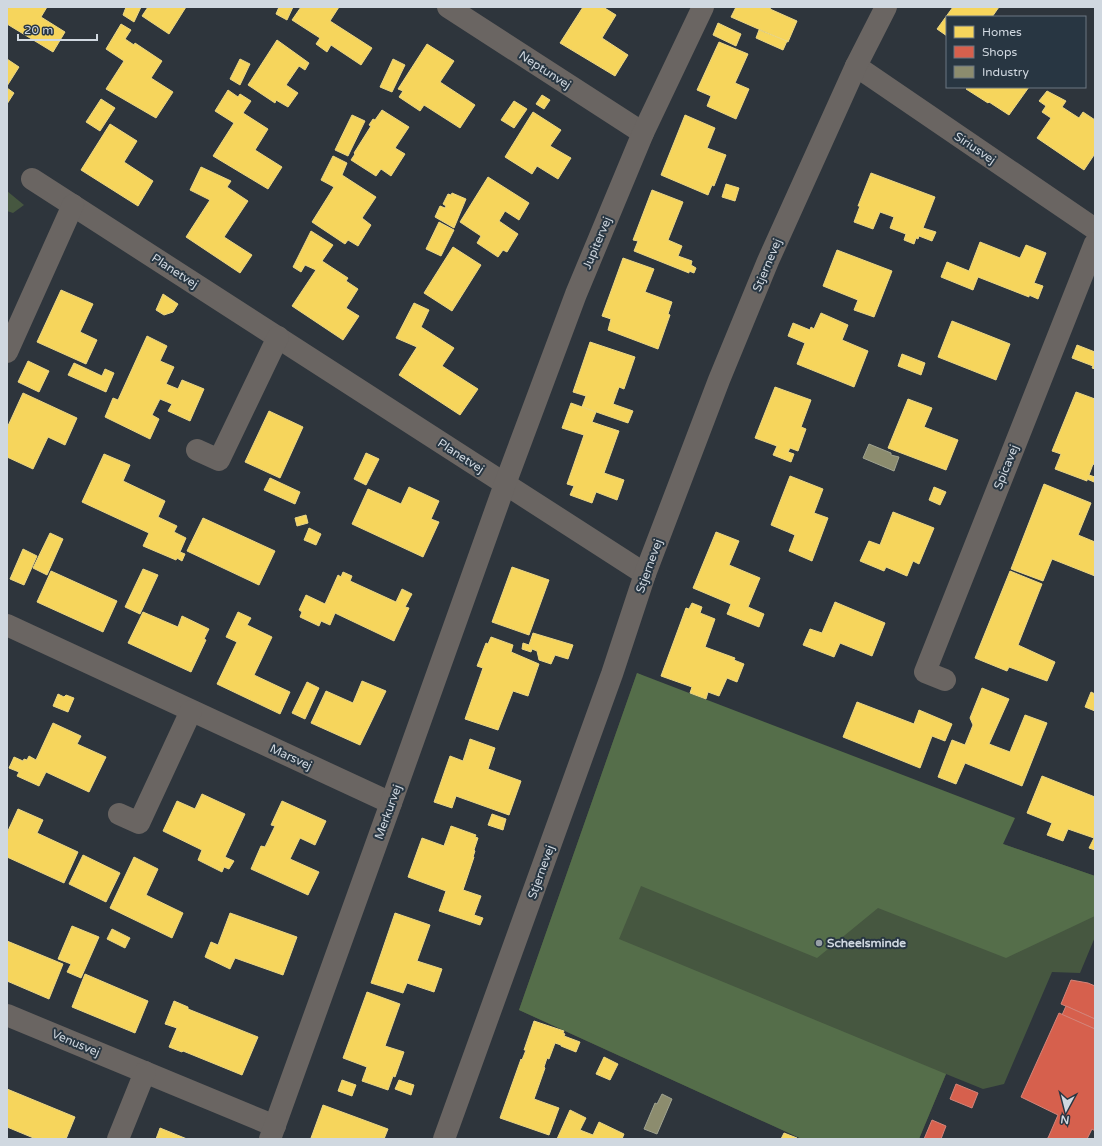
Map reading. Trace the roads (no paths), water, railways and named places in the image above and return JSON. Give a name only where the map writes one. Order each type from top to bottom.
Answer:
[{"type":"street","name":"Neptunvej","points":[[448,7],[643,133]]},
{"type":"street","name":"Jupitervej","points":[[505,484],[576,294],[643,133],[703,7]]},
{"type":"street","name":"Stjernevej","points":[[444,1139],[609,681],[645,574],[719,380],[765,268],[856,66],[886,7]]},
{"type":"street","name":"Siriusvej","points":[[856,66],[1095,229]]},
{"type":"street","name":"Planetvej","points":[[32,179],[645,574]]},
{"type":"street","points":[[7,352],[73,205]]},
{"type":"street","name":"Spicavej","points":[[945,680],[925,672],[1095,243]]},
{"type":"street","points":[[197,450],[220,460],[278,337]]},
{"type":"street","name":"Merkurvej","points":[[272,1132],[505,484]]},
{"type":"street","name":"Marsvej","points":[[7,625],[391,804]]},
{"type":"street","points":[[119,814],[139,823],[191,711]]},
{"type":"street","name":"Venusvej","points":[[7,1015],[146,1072],[272,1132]]},
{"type":"street","points":[[118,1139],[146,1072]]},
{"type":"place","name":"Scheelsminde","points":[[819,943]]}]
